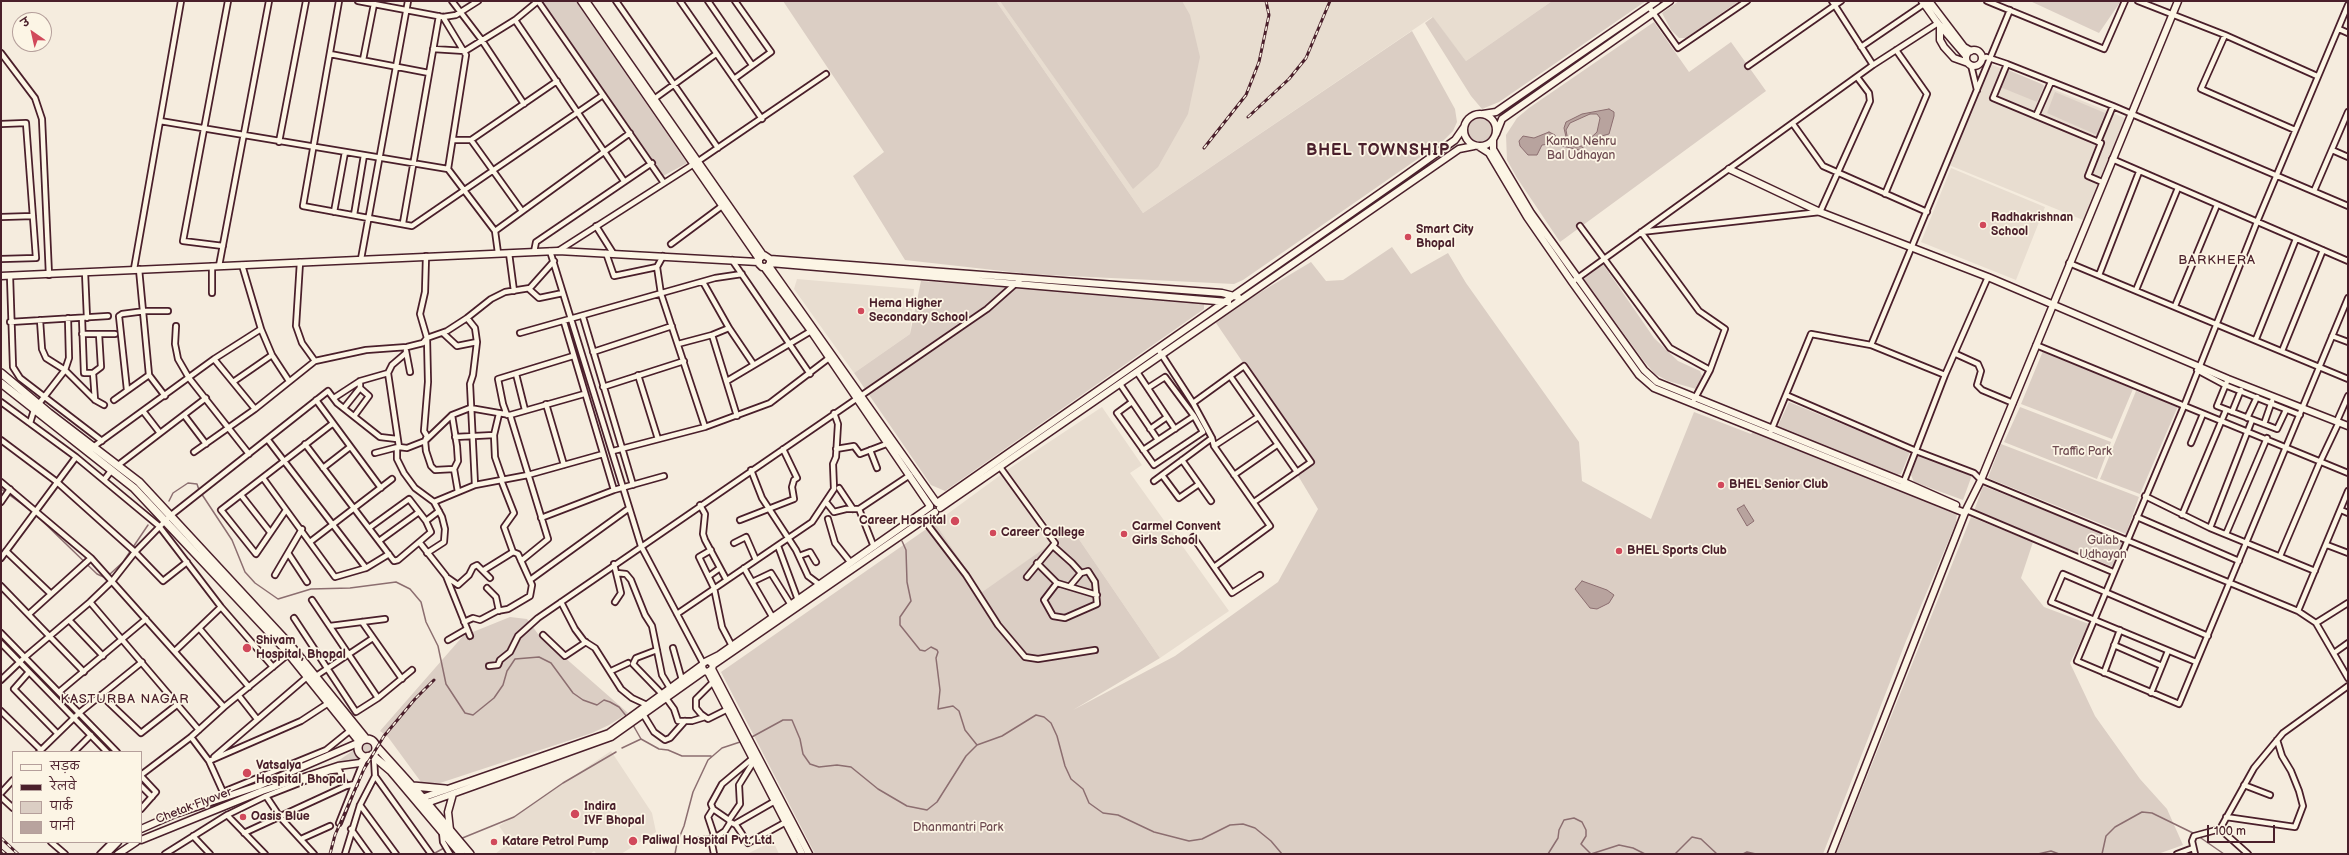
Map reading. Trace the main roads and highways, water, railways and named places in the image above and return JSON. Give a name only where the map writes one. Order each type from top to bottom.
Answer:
[{"type":"main road","points":[[581,1],[695,163],[760,259],[760,266],[769,264],[1022,278],[1222,293],[1244,299]]},
{"type":"main road","points":[[586,1],[654,98],[722,206],[760,259],[769,264],[1227,302],[1235,304]]},
{"type":"main road","points":[[634,718],[643,714],[664,696],[707,666],[924,520],[935,506],[1000,467],[1091,400],[1120,384],[1137,372],[1184,331],[1455,140],[1469,118],[1477,114],[1496,112],[1657,1]]},
{"type":"main road","points":[[421,801],[445,789],[609,733],[624,725],[634,718],[647,705],[664,696],[670,688],[707,666],[732,646],[874,547],[1160,352],[1188,337],[1244,299],[1459,149],[1484,146],[1494,137],[1502,119],[1670,1]]},
{"type":"main road","points":[[1831,854],[1966,511],[1981,480],[2051,306],[2178,1]]},
{"type":"main road","points":[[1925,2],[1964,47],[1971,51],[1979,52],[1982,59],[1978,65],[1970,64],[1954,58],[1940,40],[1939,25]]},
{"type":"main road","points":[[1925,2],[1939,25],[1966,56],[1970,64]]},
{"type":"main road","points":[[1966,56],[1971,51]]},
{"type":"main road","points":[[1483,114],[1492,119],[1494,137],[1493,149],[1527,217],[1639,375],[1654,388],[1694,401],[1966,511]]},
{"type":"main road","points":[[1464,127],[1464,136],[1476,146],[1488,153],[1644,370],[1657,382],[1694,401]]},
{"type":"main road","points":[[1729,170],[1820,212],[1988,277],[2051,306],[2198,368],[2226,382],[2274,396],[2348,426]]},
{"type":"main road","points":[[1,276],[550,251],[760,259]]},
{"type":"main road","points":[[769,264],[810,331],[859,396],[910,475],[935,506]]},
{"type":"main road","points":[[769,264],[935,506]]},
{"type":"main road","points":[[1184,331],[1188,337]]},
{"type":"main road","points":[[1,373],[93,447],[114,468]]},
{"type":"main road","points":[[1,383],[34,410],[114,468],[139,482],[164,521],[316,676],[331,701],[363,741]]},
{"type":"main road","points":[[291,651],[307,677],[349,718],[353,728]]},
{"type":"main road","points":[[707,666],[712,682],[744,735]]},
{"type":"main road","points":[[707,666],[762,768],[794,832],[802,854]]},
{"type":"main road","points":[[421,801],[454,794],[611,737],[624,725]]},
{"type":"main road","points":[[363,741],[373,740],[376,746],[412,786],[447,838],[470,854]]},
{"type":"main road","points":[[363,741],[360,752],[391,771],[421,801]]},
{"type":"main road","name":"Chetak Flyover","points":[[142,840],[262,791],[363,741]]},
{"type":"main road","points":[[370,757],[376,746]]},
{"type":"main road","points":[[750,746],[754,759],[762,768],[775,801],[786,822],[809,854]]},
{"type":"main road","name":"Chetak Flyover","points":[[142,829],[175,814],[262,791],[370,757]]},
{"type":"main road","points":[[412,786],[426,789],[445,789]]},
{"type":"main road","points":[[447,838],[448,812],[454,794]]},
{"type":"main road","points":[[106,854],[117,843]]},
{"type":"main road","points":[[118,854],[134,843]]},
{"type":"main road","points":[[458,845],[461,854]]},
{"type":"water","points":[[1609,109],[1614,112],[1609,134],[1598,137],[1579,150],[1558,145],[1566,137],[1564,128],[1566,122],[1582,114]],"holes":[[[1590,114],[1597,114],[1600,118],[1597,132],[1582,146],[1575,147],[1568,141],[1566,130],[1570,123]]]},
{"type":"water","points":[[1549,132],[1555,135],[1556,143],[1542,145],[1537,155],[1528,155],[1520,146],[1519,141],[1523,136],[1534,138]]},
{"type":"water","points":[[1744,505],[1754,521],[1747,526],[1737,509]]},
{"type":"water","points":[[1582,581],[1607,590],[1614,595],[1609,603],[1597,609],[1590,608],[1575,589]]},
{"type":"waterway","points":[[169,501],[173,493],[188,483],[197,484],[199,490]]},
{"type":"waterway","points":[[1,489],[33,512],[97,574],[106,578]]},
{"type":"waterway","points":[[201,493],[232,540],[245,572],[255,583],[278,599],[311,589],[350,588],[396,582],[410,589],[421,602],[426,622],[438,646],[446,684],[465,713],[473,715],[494,698],[503,685],[507,671],[515,659],[539,657],[551,663],[573,693],[583,700],[597,705],[604,700],[610,702],[619,707],[627,717]]},
{"type":"waterway","points":[[109,575],[123,562],[148,525]]},
{"type":"waterway","points":[[902,541],[906,550],[907,582],[911,601],[900,617],[900,625],[920,650],[925,651],[931,647],[937,650],[938,652],[936,658],[940,690],[938,709],[953,706],[959,711],[965,730],[977,745]]},
{"type":"waterway","points":[[750,738],[783,720],[792,720],[800,739],[803,754],[810,764],[819,767],[837,765],[851,767],[878,789],[907,806],[927,810],[937,802],[966,756],[977,745],[1002,736],[1036,715],[1044,717],[1051,723],[1057,736],[1065,766],[1071,779],[1083,789],[1089,803],[1103,813],[1118,815],[1154,832],[1189,841],[1202,839],[1230,825],[1243,824],[1255,828],[1271,841],[1282,854]]},
{"type":"waterway","points":[[633,725],[641,739],[659,749],[668,750],[682,756],[711,756]]},
{"type":"waterway","points":[[622,748],[641,739]]},
{"type":"waterway","points":[[675,854],[693,792],[708,760],[722,748],[743,741]]},
{"type":"waterway","points":[[460,839],[514,817],[563,783],[616,752]]},
{"type":"waterway","points":[[2102,854],[2106,836],[2115,827],[2142,812],[2152,813],[2195,834]]},
{"type":"waterway","points":[[1548,854],[1558,838],[1559,830],[1564,820],[1574,818],[1582,822],[1586,830],[1586,836],[1581,844],[1591,854],[1619,845],[1633,848],[1645,854]]},
{"type":"waterway","points":[[2198,836],[2224,854]]},
{"type":"waterway","points":[[1675,854],[1692,837],[1701,839],[1717,854]]},
{"type":"waterway","points":[[435,853],[444,848]]},
{"type":"waterway","points":[[2038,854],[2051,851],[2059,854]]},
{"type":"waterway","points":[[1743,854],[1747,852],[1756,854]]},
{"type":"railway","points":[[1204,148],[1246,95],[1259,62],[1269,15],[1266,1]]},
{"type":"railway","points":[[1248,117],[1289,79],[1306,58],[1330,1]]},
{"type":"railway","points":[[330,854],[335,835],[364,769],[384,736],[415,699],[434,680]]},
{"type":"railway","points":[[1,838],[18,854]]},
{"type":"railway","points":[[1,850],[6,854]]},
{"type":"place","name":"Radhakrishnan School","points":[[1983,225]]},
{"type":"place","name":"Smart City Bhopal","points":[[1408,237]]},
{"type":"place","name":"Hema Higher Secondary School","points":[[861,311]]},
{"type":"place","name":"BHEL Senior Club","points":[[1721,485]]},
{"type":"place","name":"Career Hospital","points":[[955,521]]},
{"type":"place","name":"Career College","points":[[993,533]]},
{"type":"place","name":"Carmel Convent Girls School","points":[[1124,534]]},
{"type":"place","name":"BHEL Sports Club","points":[[1619,551]]},
{"type":"place","name":"Shivam Hospital, Bhopal","points":[[247,648]]},
{"type":"place","name":"Vatsalya Hospital, Bhopal","points":[[247,773]]},
{"type":"place","name":"Indira IVF Bhopal","points":[[575,814]]},
{"type":"place","name":"Oasis Blue","points":[[243,817]]},
{"type":"place","name":"Paliwal Hospital Pvt. Ltd.","points":[[633,841]]},
{"type":"place","name":"Katare Petrol Pump","points":[[494,842]]},
{"type":"district","name":"BHEL TOWNSHIP","points":[[1378,151]]},
{"type":"district","name":"BARKHERA","points":[[2217,261]]},
{"type":"district","name":"KASTURBA NAGAR","points":[[125,700]]},
{"type":"park label","name":"Kamla Nehru Bal Udhayan","points":[[1581,149]]},
{"type":"park label","name":"Traffic Park","points":[[2082,452]]},
{"type":"park label","name":"Gulab Udhayan","points":[[2103,548]]},
{"type":"park label","name":"Dhanmantri Park","points":[[958,828]]}]
